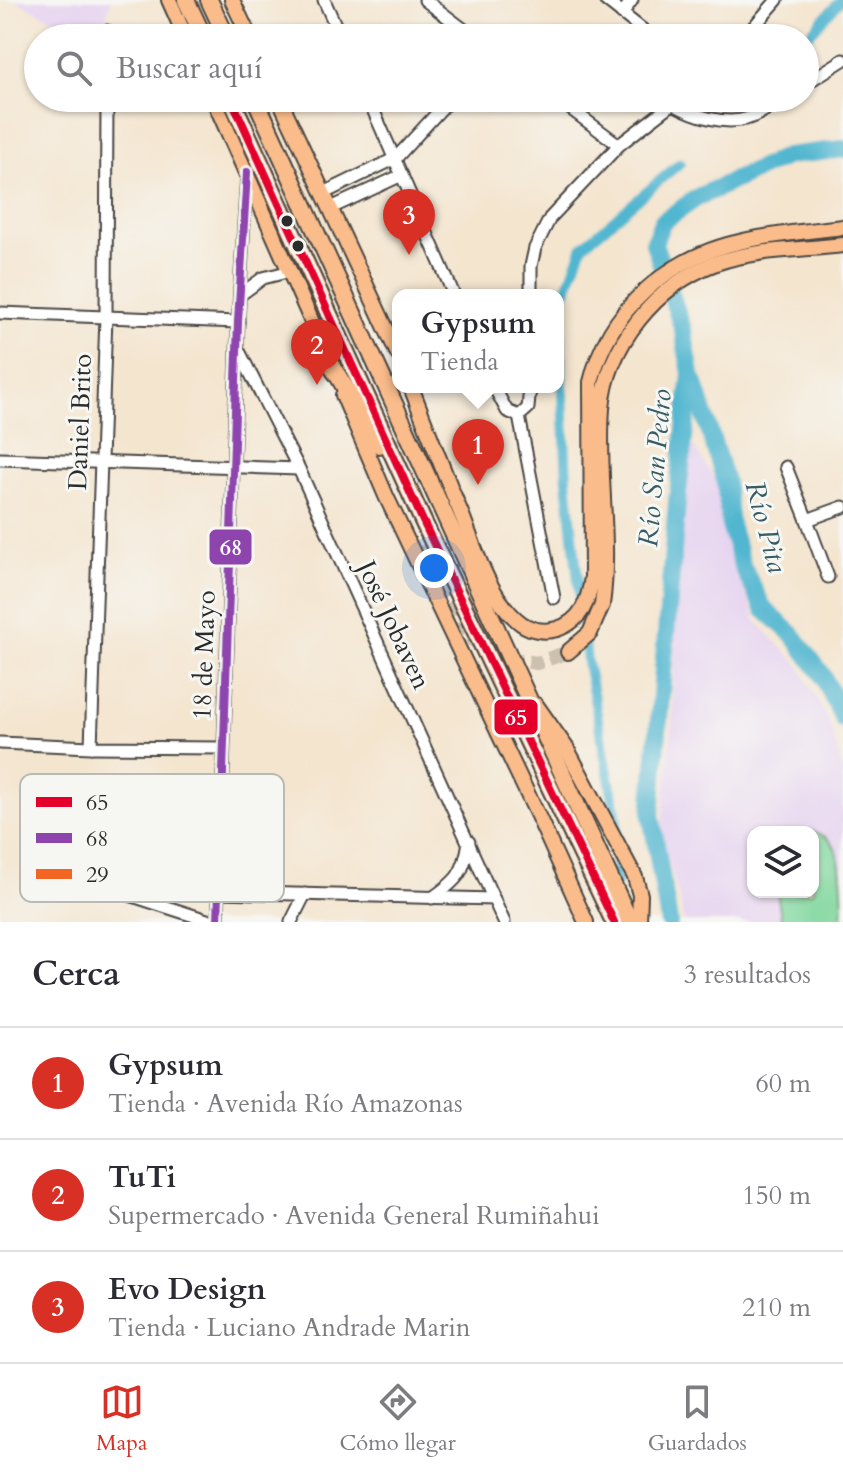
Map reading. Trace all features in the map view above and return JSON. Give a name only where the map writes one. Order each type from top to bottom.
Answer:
[{"type":"highway","points":[[186,0],[197,24]]},
{"type":"highway","points":[[209,0],[220,24]]},
{"type":"highway","points":[[237,112],[422,519],[586,842],[630,922]]},
{"type":"highway","points":[[261,112],[523,689],[586,842],[614,922]]},
{"type":"highway","points":[[331,364],[422,519]]},
{"type":"main road","points":[[169,0],[180,24]]},
{"type":"main road","points":[[232,0],[243,24]]},
{"type":"main road","points":[[219,112],[389,501],[586,922]]},
{"type":"main road","points":[[286,112],[392,341]]},
{"type":"main road","points":[[413,393],[484,571],[505,607],[519,623],[537,630],[556,629],[572,621],[589,596],[592,577],[591,382],[606,338],[632,303],[658,279],[694,266],[738,242],[843,227]]},
{"type":"main road","points":[[568,652],[590,633],[604,594],[602,409],[613,361],[640,318],[694,266],[843,245]]},
{"type":"main road","points":[[523,689],[567,749],[635,877],[640,895],[639,922]]},
{"type":"street","points":[[324,0],[335,24]]},
{"type":"street","points":[[425,0],[457,24]]},
{"type":"street","points":[[605,0],[635,24]]},
{"type":"street","points":[[622,14],[632,0]]},
{"type":"street","points":[[756,24],[777,0]]},
{"type":"street","points":[[819,75],[843,60]]},
{"type":"street","name":"Daniel Brito","points":[[91,747],[106,317],[107,112]]},
{"type":"street","points":[[375,112],[451,289]]},
{"type":"street","points":[[324,193],[396,158],[438,112]]},
{"type":"street","points":[[575,112],[619,145]]},
{"type":"street","points":[[531,289],[531,266],[544,227],[619,145],[662,112]]},
{"type":"street","points":[[692,112],[698,116],[738,120],[762,112]]},
{"type":"street","name":"18 de Mayo","points":[[222,774],[238,322],[247,172]]},
{"type":"street","points":[[331,208],[402,175]]},
{"type":"street","points":[[240,295],[263,278],[291,271]]},
{"type":"street","points":[[0,313],[238,322]]},
{"type":"street","name":"José Jobaven","points":[[238,348],[299,469],[504,922]]},
{"type":"street","points":[[497,393],[507,411],[519,416]]},
{"type":"street","points":[[519,416],[528,408],[529,393]]},
{"type":"street","points":[[519,416],[554,598]]},
{"type":"street","points":[[0,459],[299,469]]},
{"type":"street","points":[[786,467],[828,577]]},
{"type":"street","points":[[807,520],[843,507]]},
{"type":"street","points":[[0,743],[223,748]]},
{"type":"street","points":[[432,898],[459,877],[469,842]]},
{"type":"street","points":[[284,894],[494,899]]},
{"type":"street","points":[[291,922],[305,894]]},
{"type":"street","points":[[153,902],[216,922]]},
{"type":"street","name":"18 de Mayo","points":[[216,922],[217,902]]},
{"type":"shaded area","points":[[14,0],[111,0],[102,24],[62,24]]},
{"type":"shaded area","points":[[689,438],[719,486],[725,532],[756,621],[799,665],[831,726],[843,771],[843,922],[683,922],[661,833],[672,725],[683,444]]},
{"type":"green space","points":[[819,833],[832,843],[838,857],[842,922],[782,922],[778,898],[819,898]]},
{"type":"waterway","points":[[819,24],[841,0]]},
{"type":"waterway","name":"Río San Pedro","points":[[669,922],[651,815],[691,374],[683,330],[654,243],[662,222],[698,197],[787,156],[843,149]]},
{"type":"waterway","points":[[564,296],[583,246],[680,163]]},
{"type":"waterway","name":"Río Pita","points":[[694,381],[725,481],[730,525],[743,568],[764,609],[793,635],[822,674],[843,719]]},
{"type":"waterway","points":[[563,393],[567,481],[587,662],[617,819],[616,884]]},
{"type":"tunnel","points":[[417,548],[473,640],[503,657],[537,663],[568,652]]},
{"type":"transit line","name":"65","points":[[237,112],[422,519],[614,922]]},
{"type":"transit line","name":"68","points":[[223,774],[238,322],[247,172]]},
{"type":"transit line","name":"68","points":[[218,922],[219,902]]},
{"type":"place","name":"Evo Design","points":[[409,255]]},
{"type":"place","name":"TuTi","points":[[317,385]]},
{"type":"place","name":"Gypsum","points":[[478,485]]}]
